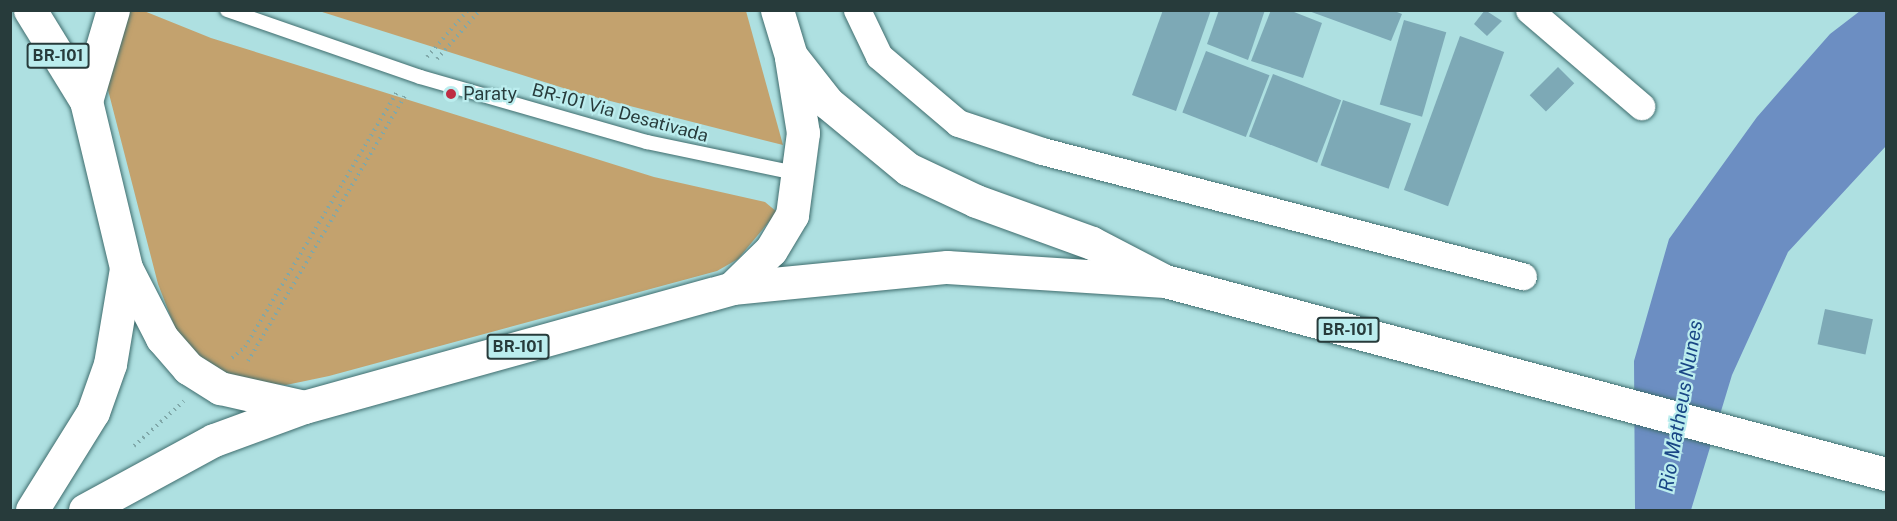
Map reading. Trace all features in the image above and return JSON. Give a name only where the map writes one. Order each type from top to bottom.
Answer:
[{"type":"main road","name":"BR-101","points":[[30,10],[86,101],[126,268],[162,338],[188,368],[228,378],[304,407],[732,288],[947,267],[1165,281],[1887,474]]},
{"type":"main road","points":[[86,101],[113,10]]},
{"type":"main road","name":"BR-101","points":[[777,10],[791,56],[828,103],[908,169],[976,201],[1092,243],[1165,281]]},
{"type":"main road","points":[[732,288],[771,250],[792,215],[802,174],[803,133],[791,56]]},
{"type":"main road","points":[[32,510],[93,412],[110,364],[126,268]]},
{"type":"main road","points":[[85,510],[214,440],[304,407]]},
{"type":"street","points":[[857,10],[879,56],[958,123],[1042,151],[1523,276]]},
{"type":"street","points":[[1529,10],[1641,106]]},
{"type":"lane","name":"BR-101 Via Desativada","points":[[227,10],[647,142],[802,174]]},
{"type":"path","points":[[228,378],[420,70],[468,10]]},
{"type":"path","points":[[420,70],[480,10]]},
{"type":"path","points":[[228,378],[400,88]]},
{"type":"path","points":[[129,450],[194,392]]},
{"type":"shaded area","points":[[126,11],[144,11],[211,38],[654,177],[765,202],[777,212],[738,259],[717,271],[329,376],[286,385],[238,380],[194,353],[175,328],[158,284],[107,86]]},
{"type":"shaded area","points":[[319,11],[746,11],[783,145],[579,93]]},
{"type":"water","name":"Rio Matheus Nunes","points":[[1860,11],[1886,11],[1886,146],[1788,252],[1732,375],[1691,510],[1635,510],[1634,361],[1669,239],[1757,117],[1830,34]]},
{"type":"building","points":[[1163,10],[1211,10],[1176,111],[1132,95]]},
{"type":"building","points":[[1219,10],[1265,10],[1248,60],[1207,44]]},
{"type":"building","points":[[1271,10],[1289,10],[1322,23],[1303,78],[1251,61]]},
{"type":"building","points":[[1306,10],[1392,10],[1402,14],[1391,41]]},
{"type":"building","points":[[1485,10],[1502,21],[1487,36],[1474,24]]},
{"type":"building","points":[[1404,20],[1446,32],[1422,117],[1380,105]]},
{"type":"building","points":[[1460,36],[1504,52],[1448,206],[1404,190]]},
{"type":"building","points":[[1206,51],[1269,75],[1246,137],[1182,113]]},
{"type":"building","points":[[1558,67],[1574,83],[1546,112],[1530,95]]},
{"type":"building","points":[[1273,74],[1341,100],[1317,163],[1249,137]]},
{"type":"building","points":[[1343,100],[1411,123],[1389,189],[1321,165]]},
{"type":"building","points":[[1825,309],[1873,319],[1865,354],[1818,344]]},
{"type":"place","name":"Paraty","points":[[451,94]]}]
